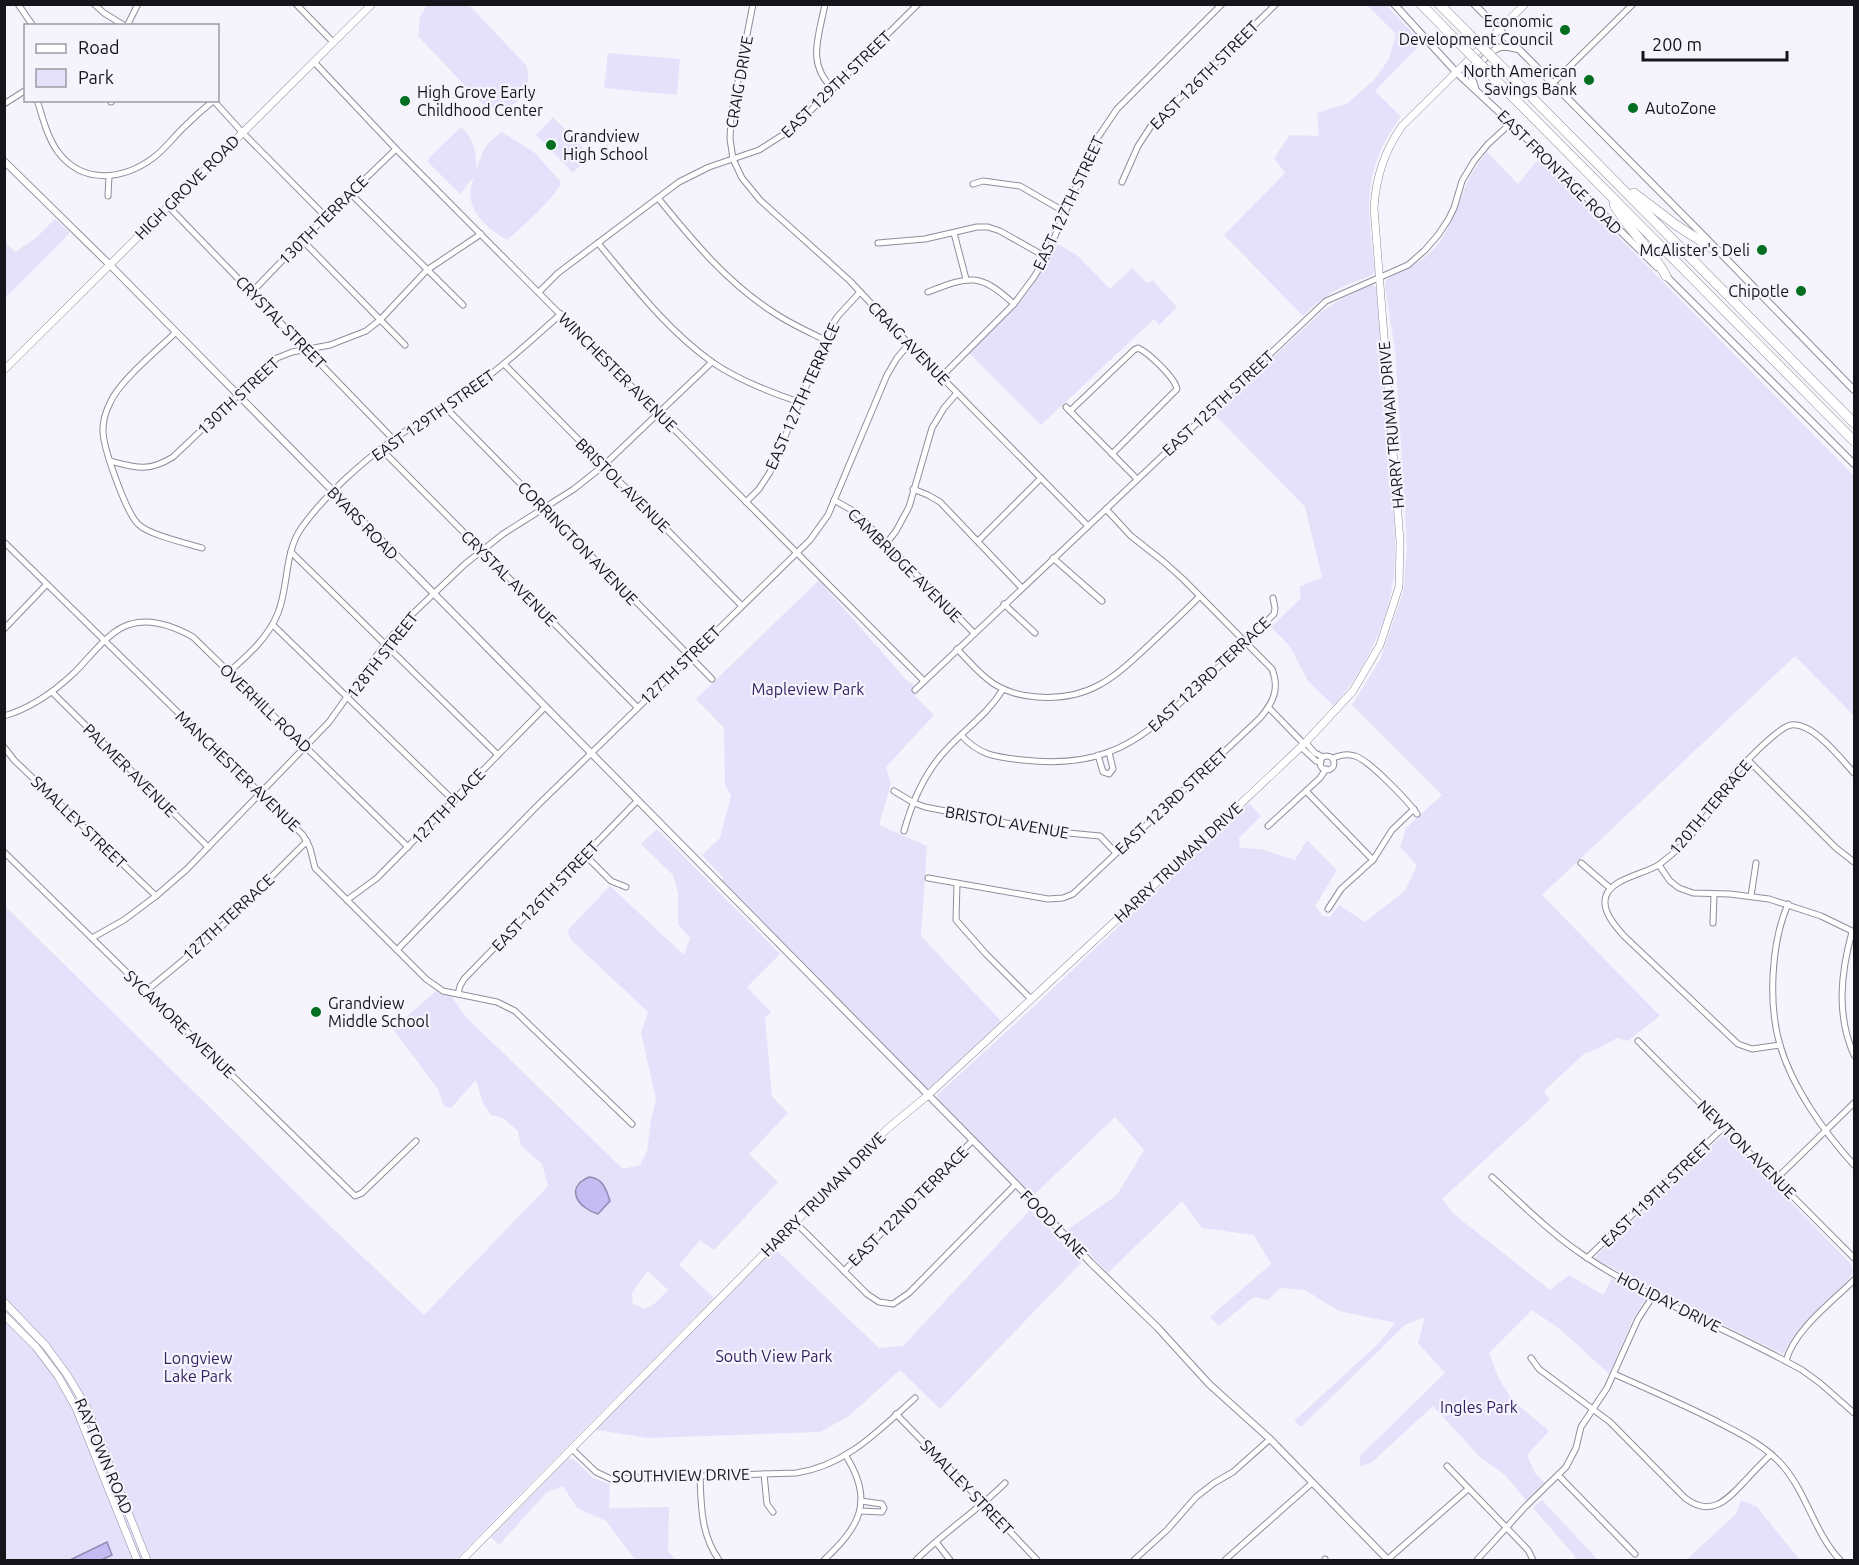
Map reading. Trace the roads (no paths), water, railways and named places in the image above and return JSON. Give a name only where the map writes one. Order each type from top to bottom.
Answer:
[{"type":"highway","points":[[1421,4],[1854,441]]},
{"type":"highway","points":[[1439,4],[1854,423]]},
{"type":"highway","points":[[1613,178],[1676,225],[1718,252]]},
{"type":"highway","points":[[1608,194],[1621,217],[1659,262],[1666,276]]},
{"type":"main road","name":"HIGH GROVE ROAD","points":[[4,370],[372,4]]},
{"type":"main road","name":"HARRY TRUMAN DRIVE","points":[[462,1560],[887,1129],[927,1096],[1181,860],[1303,744],[1353,691],[1380,645],[1399,587],[1400,541],[1374,208],[1375,188],[1387,149],[1402,126],[1525,4]]},
{"type":"main road","name":"RAYTOWN ROAD","points":[[4,1302],[46,1346],[68,1376],[87,1408],[147,1560]]},
{"type":"main road","name":"RAYTOWN ROAD","points":[[4,1316],[36,1347],[58,1377],[76,1408],[137,1560]]},
{"type":"street","points":[[18,4],[32,24]]},
{"type":"street","points":[[94,4],[123,24]]},
{"type":"street","points":[[127,24],[138,4]]},
{"type":"street","points":[[296,4],[333,42]]},
{"type":"street","name":"CRAIG DRIVE","points":[[733,159],[730,139],[731,117],[753,4]]},
{"type":"street","points":[[825,4],[816,61],[824,81],[833,89]]},
{"type":"street","name":"EAST 129TH STREET","points":[[539,292],[558,273],[693,174],[759,150],[782,137],[918,4]]},
{"type":"street","name":"EAST 126TH STREET","points":[[1122,182],[1138,146],[1151,126],[1276,4]]},
{"type":"street","name":"EAST FRONTAGE ROAD","points":[[1394,4],[1456,72],[1511,123],[1854,464]]},
{"type":"street","points":[[1474,4],[1854,390]]},
{"type":"street","points":[[1552,84],[1633,4]]},
{"type":"street","name":"EAST 127TH STREET","points":[[941,377],[1014,304],[1034,278],[1046,257],[1096,140],[1106,122],[1222,5]]},
{"type":"street","points":[[1476,90],[1471,76],[1495,49],[1500,46],[1517,50]]},
{"type":"street","name":"WINCHESTER AVENUE","points":[[314,62],[560,315],[924,681]]},
{"type":"street","points":[[4,104],[24,91]]},
{"type":"street","points":[[39,102],[50,138],[58,153],[82,171],[109,176],[131,170],[155,157],[212,102]]},
{"type":"street","points":[[214,102],[326,217]]},
{"type":"street","name":"EAST 125TH STREET","points":[[915,690],[1326,301],[1408,265],[1425,250],[1438,235],[1454,208],[1462,181],[1474,160],[1511,123]]},
{"type":"street","name":"130TH TERRACE","points":[[252,292],[396,148]]},
{"type":"street","name":"CRAIG AVENUE","points":[[733,159],[742,178],[760,200],[860,292],[1088,526]]},
{"type":"street","name":"BYARS ROAD","points":[[4,160],[720,886]]},
{"type":"street","points":[[108,195],[109,176]]},
{"type":"street","points":[[973,184],[984,182],[1020,186],[1065,213]]},
{"type":"street","points":[[350,193],[463,305]]},
{"type":"street","points":[[658,198],[704,254],[736,285],[777,315],[825,340]]},
{"type":"street","name":"CRYSTAL STREET","points":[[168,206],[393,439]]},
{"type":"street","points":[[878,243],[925,239],[977,227],[988,227],[1000,231],[1046,257]]},
{"type":"street","points":[[954,233],[966,279]]},
{"type":"street","name":"130TH STREET","points":[[110,461],[141,469],[165,462],[184,449],[237,394],[277,358],[292,351],[330,345],[372,328],[427,270],[481,234]]},
{"type":"street","points":[[302,240],[405,345]]},
{"type":"street","points":[[598,243],[649,306],[712,362],[757,386],[799,402]]},
{"type":"street","points":[[928,292],[966,279],[976,280],[992,285],[1014,304]]},
{"type":"street","name":"EAST 127TH TERRACE","points":[[746,502],[759,489],[770,471],[825,340],[838,316],[860,292]]},
{"type":"street","name":"EAST 129TH STREET","points":[[229,672],[258,645],[273,625],[283,597],[291,552],[302,527],[333,492],[393,439],[504,364],[560,315]]},
{"type":"street","points":[[176,332],[121,386],[110,400],[103,430],[110,461],[130,514],[138,524],[147,530],[202,548]]},
{"type":"street","name":"127TH STREET","points":[[397,950],[590,753],[798,554],[821,526],[887,375],[909,344]]},
{"type":"street","points":[[1113,454],[1177,389],[1174,381],[1145,351],[1138,348],[1068,409],[1137,479]]},
{"type":"street","name":"128TH STREET","points":[[92,938],[124,920],[156,896],[208,847],[329,722],[385,644],[432,594],[481,550],[574,489],[603,465],[712,362]]},
{"type":"street","name":"BRISTOL AVENUE","points":[[504,364],[742,606]]},
{"type":"street","points":[[886,544],[904,518],[932,428],[944,408],[957,393]]},
{"type":"street","name":"CORRINGTON AVENUE","points":[[445,406],[712,679]]},
{"type":"street","name":"CRYSTAL AVENUE","points":[[381,449],[637,707]]},
{"type":"street","points":[[978,541],[1041,478]]},
{"type":"street","points":[[914,489],[940,502],[1022,588]]},
{"type":"street","name":"CAMBRIDGE AVENUE","points":[[834,500],[855,512],[974,633]]},
{"type":"street","points":[[1106,509],[1131,536],[1164,562],[1272,669],[1276,678],[1276,694],[1269,708],[1303,744],[1312,757],[1322,760]]},
{"type":"street","name":"MANCHESTER AVENUE","points":[[4,542],[307,841],[315,868],[434,985],[443,991],[497,1002],[515,1011],[632,1124]]},
{"type":"street","points":[[291,552],[498,755]]},
{"type":"street","points":[[1053,558],[1102,601]]},
{"type":"street","points":[[4,629],[47,584]]},
{"type":"street","name":"CAMBRIDGE AVENUE","points":[[957,649],[980,674],[1003,689],[1028,696],[1051,698],[1075,695],[1098,687],[1120,672],[1199,597]]},
{"type":"street","name":"EAST 123RD TERRACE","points":[[961,735],[976,749],[994,756],[1032,761],[1054,762],[1109,752],[1157,724],[1245,643],[1274,614],[1273,598]]},
{"type":"street","points":[[1004,604],[1035,633]]},
{"type":"street","name":"OVERHILL ROAD","points":[[4,716],[29,707],[52,692],[117,630],[129,624],[143,622],[165,625],[193,638],[408,847]]},
{"type":"street","points":[[273,625],[454,801]]},
{"type":"street","points":[[904,831],[914,803],[934,764],[988,710],[1003,689]]},
{"type":"street","name":"PALMER AVENUE","points":[[52,692],[208,847]]},
{"type":"street","name":"127TH PLACE","points":[[347,900],[376,878],[408,847],[545,707]]},
{"type":"street","name":"EAST 123RD STREET","points":[[957,884],[1048,899],[1063,898],[1073,894],[1269,708]]},
{"type":"street","name":"120TH TERRACE","points":[[1610,888],[1659,865],[1699,825],[1731,778],[1780,729],[1800,725],[1807,728],[1818,736],[1854,773]]},
{"type":"street","name":"SMALLEY STREET","points":[[4,747],[14,760],[156,896]]},
{"type":"street","points":[[1098,755],[1103,772],[1109,774],[1113,769],[1109,752]]},
{"type":"street","points":[[1322,760],[1327,756],[1333,758],[1343,754],[1366,761],[1415,811],[1392,830],[1373,860],[1341,889],[1328,909]]},
{"type":"street","points":[[1268,826],[1306,792],[1326,769],[1333,766],[1333,758]]},
{"type":"street","points":[[1322,760],[1322,766],[1326,769]]},
{"type":"street","points":[[1749,761],[1836,848],[1854,862]]},
{"type":"street","name":"BRISTOL AVENUE","points":[[894,791],[926,807],[1047,831],[1100,836],[1116,853]]},
{"type":"street","points":[[1306,792],[1373,860]]},
{"type":"street","name":"EAST 126TH STREET","points":[[458,994],[464,979],[637,801]]},
{"type":"street","name":"127TH TERRACE","points":[[146,991],[208,939],[307,841]]},
{"type":"street","name":"SYCAMORE AVENUE","points":[[4,852],[355,1196],[362,1193],[416,1141]]},
{"type":"street","points":[[585,855],[611,881],[626,887]]},
{"type":"street","points":[[1581,863],[1610,888],[1605,903],[1615,926],[1738,1044],[1752,1049],[1780,1045]]},
{"type":"street","points":[[1751,896],[1756,864]]},
{"type":"street","points":[[1659,865],[1679,888],[1693,893],[1751,896],[1788,904],[1821,916],[1853,932],[1845,957],[1842,1001],[1845,1026],[1854,1054]]},
{"type":"street","points":[[928,878],[957,884],[956,920],[1031,999]]},
{"type":"street","name":"FOOD LANE","points":[[720,886],[1016,1184],[1091,1263],[1158,1328],[1209,1384],[1270,1439],[1388,1560]]},
{"type":"street","points":[[1713,923],[1714,894]]},
{"type":"street","points":[[1788,904],[1779,934],[1774,973],[1774,1008],[1780,1045],[1796,1083],[1813,1113],[1854,1165]]},
{"type":"street","name":"NEWTON AVENUE","points":[[1638,1041],[1854,1258]]},
{"type":"street","points":[[1776,1179],[1854,1103]]},
{"type":"street","name":"EAST 119TH STREET","points":[[1587,1258],[1724,1127]]},
{"type":"street","name":"EAST 122ND TERRACE","points":[[844,1271],[972,1141]]},
{"type":"street","name":"HOLIDAY DRIVE","points":[[1492,1177],[1567,1244],[1587,1258],[1653,1296],[1786,1361],[1820,1383],[1854,1410]]},
{"type":"street","points":[[795,1222],[867,1294],[879,1302],[888,1304],[896,1302],[909,1293],[1016,1184]]},
{"type":"street","points":[[1786,1361],[1792,1346],[1805,1328],[1854,1280]]},
{"type":"street","points":[[1478,1560],[1525,1507],[1559,1476],[1572,1458],[1581,1427],[1614,1374],[1638,1319],[1653,1296]]},
{"type":"street","points":[[1531,1358],[1539,1369],[1610,1422],[1691,1502],[1705,1506],[1726,1501],[1771,1454]]},
{"type":"street","points":[[1614,1374],[1734,1430],[1771,1454],[1792,1478],[1826,1542],[1840,1560]]},
{"type":"street","name":"SOUTHVIEW DRIVE","points":[[572,1449],[596,1473],[611,1479],[810,1471],[846,1456],[915,1398]]},
{"type":"street","name":"SMALLEY STREET","points":[[896,1414],[1037,1560]]},
{"type":"street","points":[[1134,1560],[1167,1530],[1196,1497],[1233,1472],[1270,1439]]},
{"type":"street","points":[[824,1560],[851,1531],[860,1511],[861,1501],[857,1476],[846,1456]]},
{"type":"street","points":[[1447,1466],[1508,1528],[1528,1550],[1533,1560]]},
{"type":"street","name":"SOUTHVIEW DRIVE","points":[[764,1473],[767,1504],[773,1512]]},
{"type":"street","points":[[700,1476],[702,1522],[708,1540],[719,1560]]},
{"type":"street","points":[[1559,1476],[1635,1554]]},
{"type":"street","points":[[916,1560],[1005,1483]]},
{"type":"street","points":[[1224,1560],[1312,1483]]},
{"type":"street","points":[[1388,1560],[1468,1489]]},
{"type":"street","points":[[860,1511],[882,1512],[884,1509],[882,1504],[861,1501]]},
{"type":"street","points":[[936,1542],[950,1560]]},
{"type":"place","name":"Economic Development Council","points":[[1565,30]]},
{"type":"place","name":"North American Savings Bank","points":[[1589,80]]},
{"type":"place","name":"High Grove Early Childhood Center","points":[[405,101]]},
{"type":"place","name":"AutoZone","points":[[1633,108]]},
{"type":"place","name":"Grandview High School","points":[[551,145]]},
{"type":"place","name":"McAlister's Deli","points":[[1762,250]]},
{"type":"place","name":"Chipotle","points":[[1801,291]]},
{"type":"place","name":"Grandview Middle School","points":[[316,1012]]},
{"type":"park label","name":"Mapleview Park","points":[[808,689]]},
{"type":"park label","name":"South View Park","points":[[774,1356]]},
{"type":"park label","name":"Longview Lake Park","points":[[198,1367]]},
{"type":"park label","name":"Ingles Park","points":[[1479,1407]]}]
